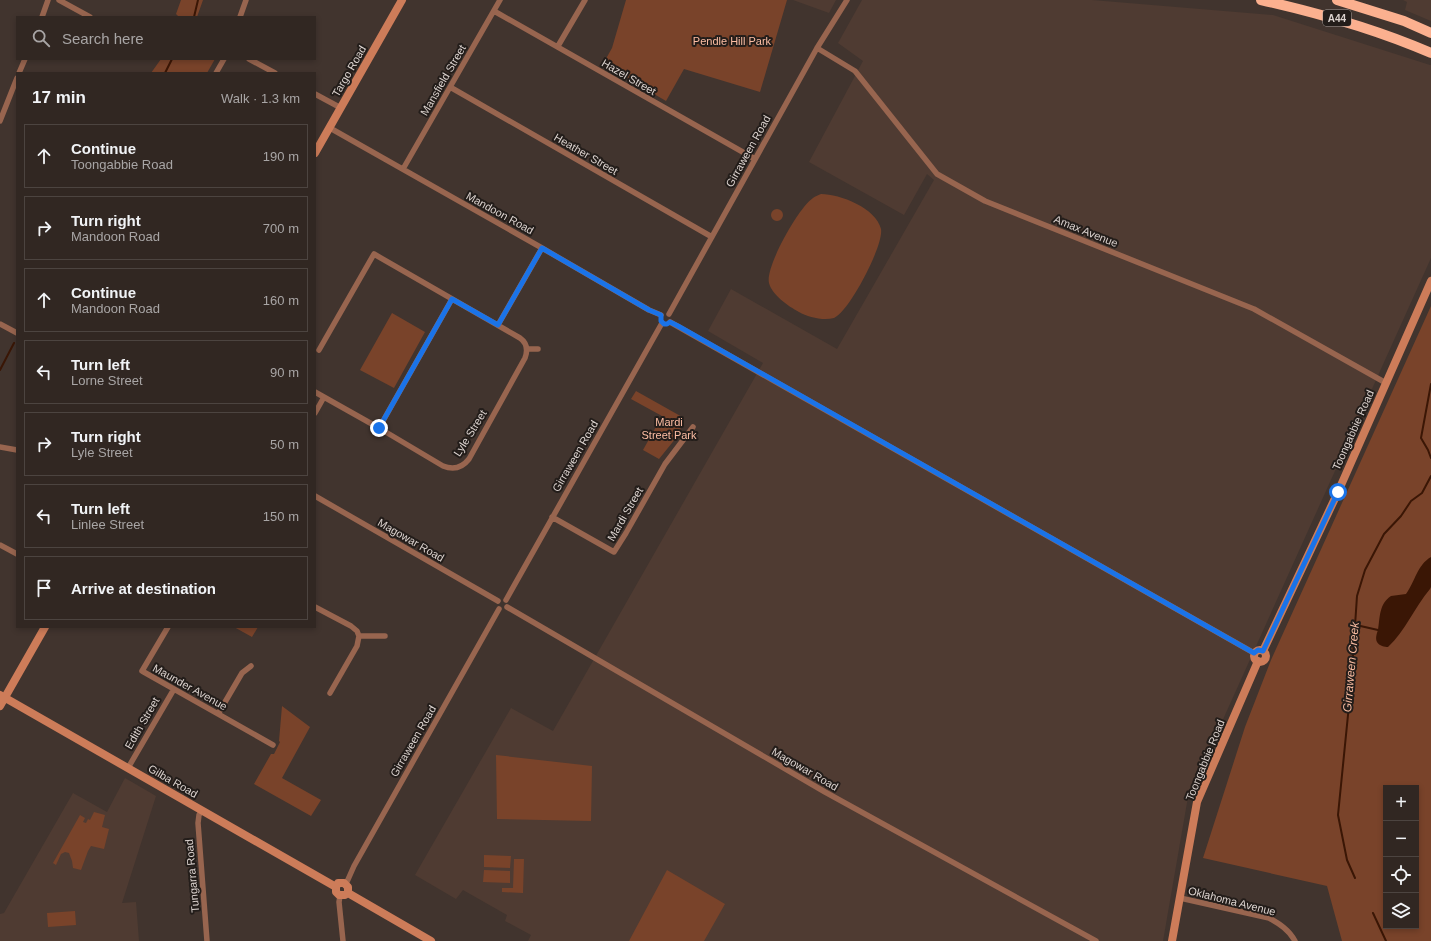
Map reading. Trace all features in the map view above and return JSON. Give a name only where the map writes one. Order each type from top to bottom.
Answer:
[{"type":"highway","name":"A44","points":[[1261,0],[1328,16],[1380,32],[1431,53]]},
{"type":"highway","name":"A44","points":[[1337,0],[1404,21],[1431,33]]},
{"type":"street","points":[[42,16],[48,0]]},
{"type":"street","points":[[59,0],[88,16]]},
{"type":"street","points":[[240,16],[246,0]]},
{"type":"street","name":"Targo Road","points":[[316,151],[402,0]]},
{"type":"street","name":"Mansfield Street","points":[[403,169],[500,0]]},
{"type":"street","points":[[558,46],[585,0]]},
{"type":"street","name":"Girraween Road","points":[[669,314],[817,48],[847,0]]},
{"type":"street","name":"Hazel Street","points":[[494,11],[558,46],[650,101],[755,159]]},
{"type":"street","name":"Amax Avenue","points":[[817,48],[855,71],[937,174],[985,201],[1254,309],[1386,383]]},
{"type":"street","points":[[19,72],[25,60]]},
{"type":"street","points":[[217,72],[223,60]]},
{"type":"street","points":[[250,60],[273,72]]},
{"type":"street","points":[[0,120],[16,80]]},
{"type":"street","name":"Heather Street","points":[[450,88],[712,237]]},
{"type":"street","points":[[316,95],[341,108]]},
{"type":"street","name":"Mandoon Road","points":[[330,128],[642,306],[661,315]]},
{"type":"street","points":[[498,325],[542,248]]},
{"type":"street","points":[[319,350],[374,254],[523,340],[527,349],[538,349]]},
{"type":"street","name":"Toongabbie Road","points":[[1263,651],[1338,492],[1431,282]]},
{"type":"street","points":[[379,428],[452,299]]},
{"type":"street","points":[[670,322],[671,318],[669,314],[665,313],[661,315],[660,319],[662,323],[666,324],[670,322],[1254,653]]},
{"type":"street","name":"Girraween Road","points":[[506,600],[662,323]]},
{"type":"street","points":[[0,324],[16,332]]},
{"type":"street","name":"Lyle Street","points":[[316,393],[443,466],[450,468],[460,467],[469,458],[525,358],[527,349]]},
{"type":"street","points":[[316,410],[324,397]]},
{"type":"street","name":"Mardi Street","points":[[552,517],[614,552],[665,464],[693,427]]},
{"type":"street","points":[[0,447],[16,450]]},
{"type":"street","name":"Magowar Road","points":[[316,497],[498,601]]},
{"type":"street","points":[[0,545],[16,553]]},
{"type":"street","points":[[502,599],[506,600],[508,602],[507,607],[503,610],[499,609],[497,606],[498,601],[502,599]]},
{"type":"street","name":"Magowar Road","points":[[507,607],[825,792],[1096,941]]},
{"type":"street","points":[[316,608],[351,626],[357,632],[358,636],[357,646],[330,693]]},
{"type":"street","name":"Girraween Road","points":[[346,884],[354,866],[499,609]]},
{"type":"street","points":[[0,706],[2,696],[44,628]]},
{"type":"street","name":"Maunder Avenue","points":[[167,628],[142,671],[273,745]]},
{"type":"street","points":[[358,636],[385,636]]},
{"type":"street","points":[[1258,650],[1263,651],[1266,654],[1265,659],[1258,662],[1255,659],[1254,653],[1258,650]]},
{"type":"street","name":"Toongabbie Road","points":[[1172,941],[1198,802],[1258,662]]},
{"type":"street","points":[[218,714],[242,673],[251,666]]},
{"type":"street","name":"Edith Street","points":[[128,768],[174,689]]},
{"type":"street","name":"Gilba Road","points":[[2,696],[336,886]]},
{"type":"street","name":"Tungarra Road","points":[[202,810],[199,814],[198,823],[207,941]]},
{"type":"street","points":[[343,941],[340,902],[344,894],[348,887],[346,884],[340,883],[336,886],[336,892],[344,894],[431,941]]},
{"type":"street","name":"Oklahoma Avenue","points":[[1180,898],[1268,918],[1288,931],[1295,941]]},
{"type":"shaded area","points":[[793,0],[836,0],[829,13]]},
{"type":"shaded area","points":[[862,0],[1092,0],[1273,15],[1431,65],[1431,258],[1188,797],[1163,941],[528,941],[531,935],[505,921],[507,915],[463,890],[456,899],[415,875],[511,708],[553,731],[763,363],[708,331],[731,289],[837,349],[934,180],[927,174],[904,215],[809,162],[863,61],[838,43]]},
{"type":"shaded area","points":[[1403,0],[1431,0],[1431,21],[1405,10],[1407,2]]},
{"type":"shaded area","points":[[1431,557],[1430,589],[1405,626],[1388,647],[1381,645],[1377,642],[1376,637],[1384,603],[1391,596],[1406,594],[1422,564]]},
{"type":"shaded area","points":[[125,778],[156,796],[122,903],[136,902],[139,941],[0,941],[0,914],[4,913],[73,793],[107,812]]},
{"type":"green space","points":[[181,0],[203,0],[197,16],[178,16],[176,14]]},
{"type":"green space","name":"Pendle Hill Park","points":[[626,0],[787,0],[760,92],[684,69],[666,101],[603,64],[612,48]]},
{"type":"green space","points":[[160,60],[214,60],[208,72],[152,72]]},
{"type":"green space","points":[[821,194],[847,200],[865,209],[878,221],[881,229],[877,249],[864,277],[848,304],[834,318],[830,319],[811,317],[795,310],[773,292],[769,283],[769,275],[772,264],[784,238],[807,204],[814,197]]},
{"type":"green space","points":[[775,209],[779,209],[783,215],[779,221],[775,221],[771,217],[771,213]]},
{"type":"green space","points":[[1431,306],[1431,941],[1342,941],[1327,886],[1203,858],[1245,727],[1271,660]]},
{"type":"green space","points":[[392,313],[425,332],[394,388],[360,370]]},
{"type":"green space","name":"Mardi Street Park","points":[[636,391],[684,418],[681,424],[680,433],[659,459],[643,450],[662,416],[631,399]]},
{"type":"green space","points":[[236,628],[257,628],[252,637]]},
{"type":"green space","points":[[282,706],[310,727],[282,778],[321,800],[311,816],[254,784],[271,754],[274,754],[280,742]]},
{"type":"green space","points":[[496,755],[592,766],[591,821],[497,819]]},
{"type":"green space","points":[[94,812],[105,815],[102,827],[109,829],[104,849],[91,846],[81,870],[73,868],[69,853],[65,852],[61,854],[56,865],[53,863],[80,815],[85,818],[83,822],[86,823],[88,819],[90,820]]},
{"type":"green space","points":[[484,855],[511,856],[510,868],[484,867]]},
{"type":"green space","points":[[514,859],[524,859],[523,893],[502,892],[502,888],[513,888]]},
{"type":"green space","points":[[484,870],[510,871],[510,883],[483,882]]},
{"type":"green space","points":[[667,870],[725,904],[704,941],[629,941]]},
{"type":"green space","points":[[75,911],[76,925],[48,927],[47,913]]},
{"type":"waterway","points":[[194,16],[198,0]]},
{"type":"waterway","points":[[166,72],[172,60]]},
{"type":"waterway","points":[[0,370],[14,343]]},
{"type":"waterway","name":"Girraween Creek","points":[[1431,384],[1421,438],[1431,458]]},
{"type":"waterway","name":"Girraween Creek","points":[[1355,878],[1347,860],[1338,815],[1351,685],[1357,596],[1365,570],[1384,534],[1401,516],[1411,501],[1422,493],[1431,476]]},
{"type":"waterway","points":[[1356,625],[1378,630]]},
{"type":"waterway","name":"Girraween Creek","points":[[1373,913],[1386,941]]},
{"type":"route","points":[[379,428],[452,299],[498,325],[542,248],[649,310],[661,315],[661,321],[664,324],[670,322],[678,326],[1246,650],[1254,653],[1258,650],[1263,651],[1338,492]]}]
